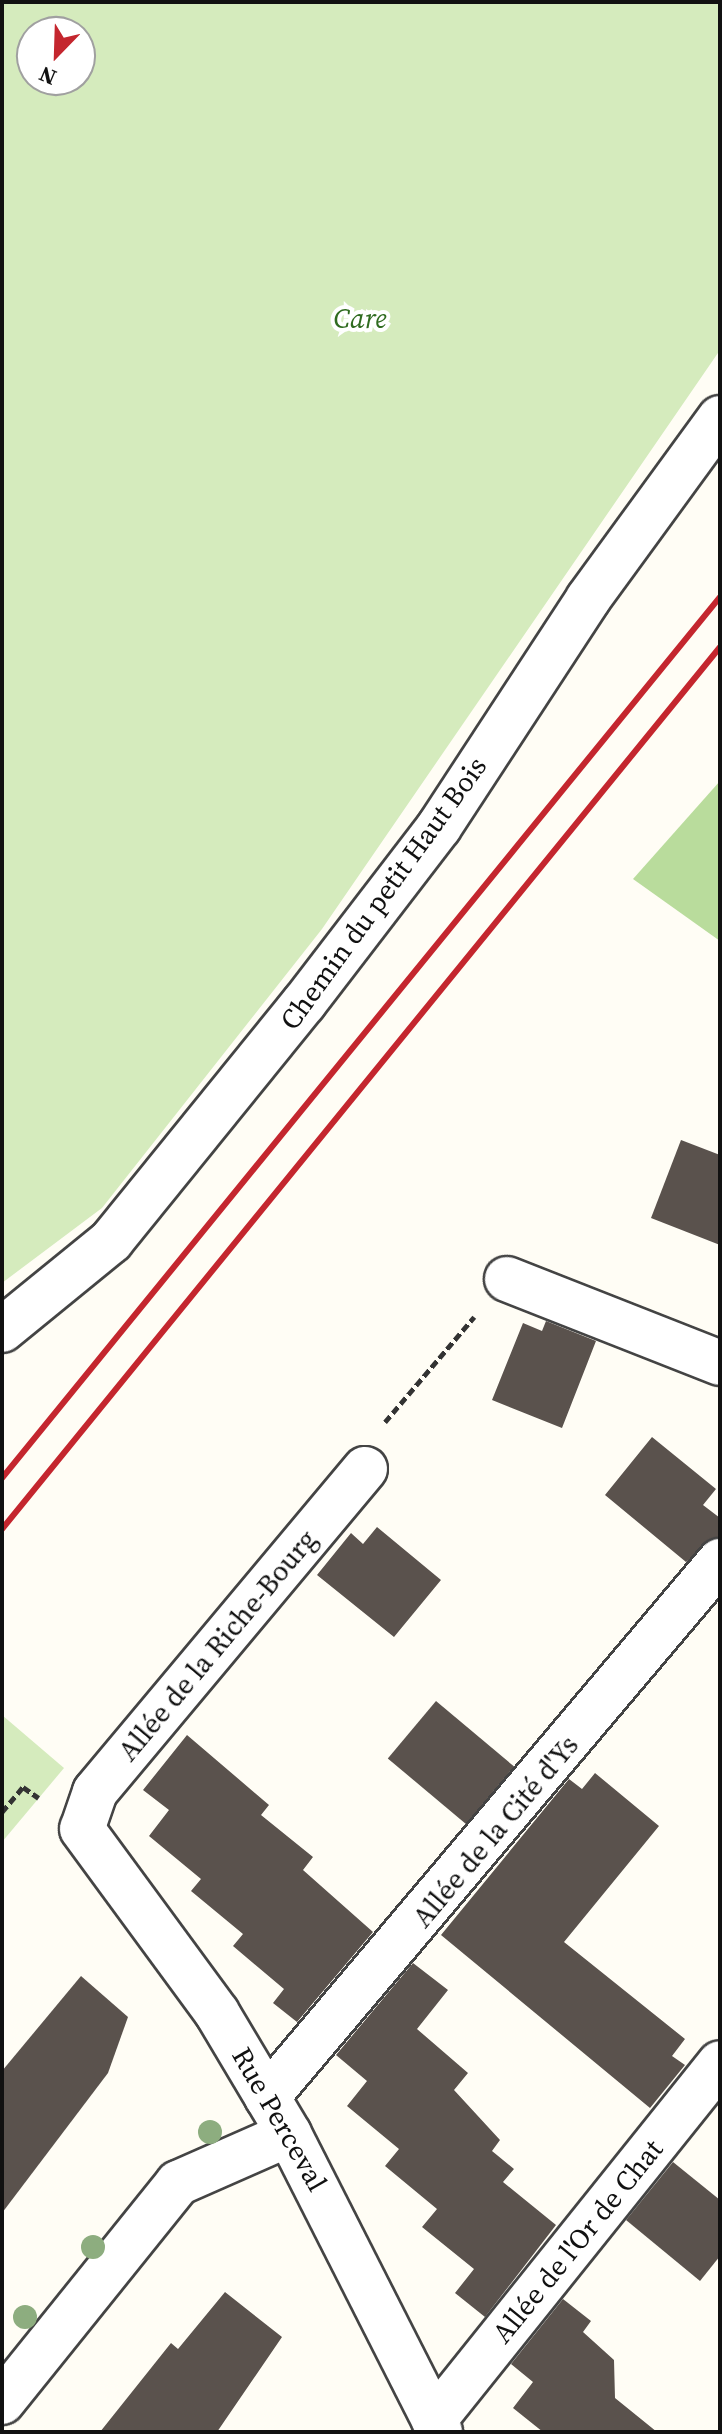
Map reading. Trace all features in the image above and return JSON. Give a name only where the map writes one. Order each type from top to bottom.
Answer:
[{"type":"street","name":"Chemin du petit Haut Bois","points":[[2,1330],[111,1241],[314,992],[439,827],[588,599],[720,418]]},
{"type":"street","points":[[507,1279],[720,1363]]},
{"type":"street","name":"Allée de la Riche-Bourg","points":[[82,1829],[95,1792],[365,1469]]},
{"type":"street","name":"Allée de la Cité d'Ys","points":[[267,2097],[720,1561]]},
{"type":"street","name":"Rue Perceval","points":[[82,1829],[217,2013],[267,2097],[346,2234],[437,2426]]},
{"type":"street","name":"Allée de l'Or de Chat","points":[[437,2426],[720,2063]]},
{"type":"street","points":[[2,2402],[178,2183],[289,2134]]},
{"type":"path","points":[[365,1469],[368,1441],[507,1279]]},
{"type":"green space","name":"Care","points":[[2,2],[720,2],[720,350],[322,929],[102,1208],[2,1283]]},
{"type":"green space","points":[[720,781],[720,941],[633,879]]},
{"type":"green space","points":[[2,1715],[64,1768],[2,1842]]},
{"type":"building","points":[[681,1140],[720,1155],[720,1245],[651,1218]]},
{"type":"building","points":[[546,1321],[596,1341],[562,1428],[492,1400],[523,1323],[542,1331]]},
{"type":"building","points":[[652,1437],[716,1489],[703,1505],[720,1518],[720,1537],[686,1562],[605,1495]]},
{"type":"building","points":[[377,1527],[441,1580],[394,1637],[317,1575],[351,1533],[363,1544]]},
{"type":"building","points":[[436,1701],[514,1767],[466,1824],[388,1758]]},
{"type":"building","points":[[187,1735],[269,1805],[261,1815],[313,1857],[303,1870],[373,1932],[297,2022],[273,2003],[284,1989],[233,1946],[243,1934],[191,1891],[201,1879],[149,1836],[169,1810],[143,1790]]},
{"type":"building","points":[[595,1773],[659,1826],[564,1942],[685,2039],[672,2056],[685,2065],[650,2108],[441,1935],[569,1779],[582,1789]]},
{"type":"building","points":[[413,1963],[448,1990],[417,2029],[468,2073],[454,2090],[500,2140],[492,2151],[514,2169],[503,2182],[556,2225],[485,2317],[455,2293],[474,2269],[422,2227],[437,2209],[385,2166],[399,2149],[347,2106],[367,2081],[336,2055]]},
{"type":"building","points":[[81,1976],[128,2017],[108,2073],[2,2213],[2,2071]]},
{"type":"building","points":[[673,2162],[720,2200],[720,2256],[700,2281],[626,2220]]},
{"type":"building","points":[[225,2292],[282,2337],[217,2432],[100,2432],[171,2343],[178,2349]]},
{"type":"building","points":[[563,2299],[591,2321],[583,2332],[614,2360],[615,2398],[657,2432],[543,2432],[513,2408],[533,2382],[511,2364]]},
{"type":"railway","points":[[2,1478],[720,597]]},
{"type":"railway","points":[[2,1529],[720,647]]}]
